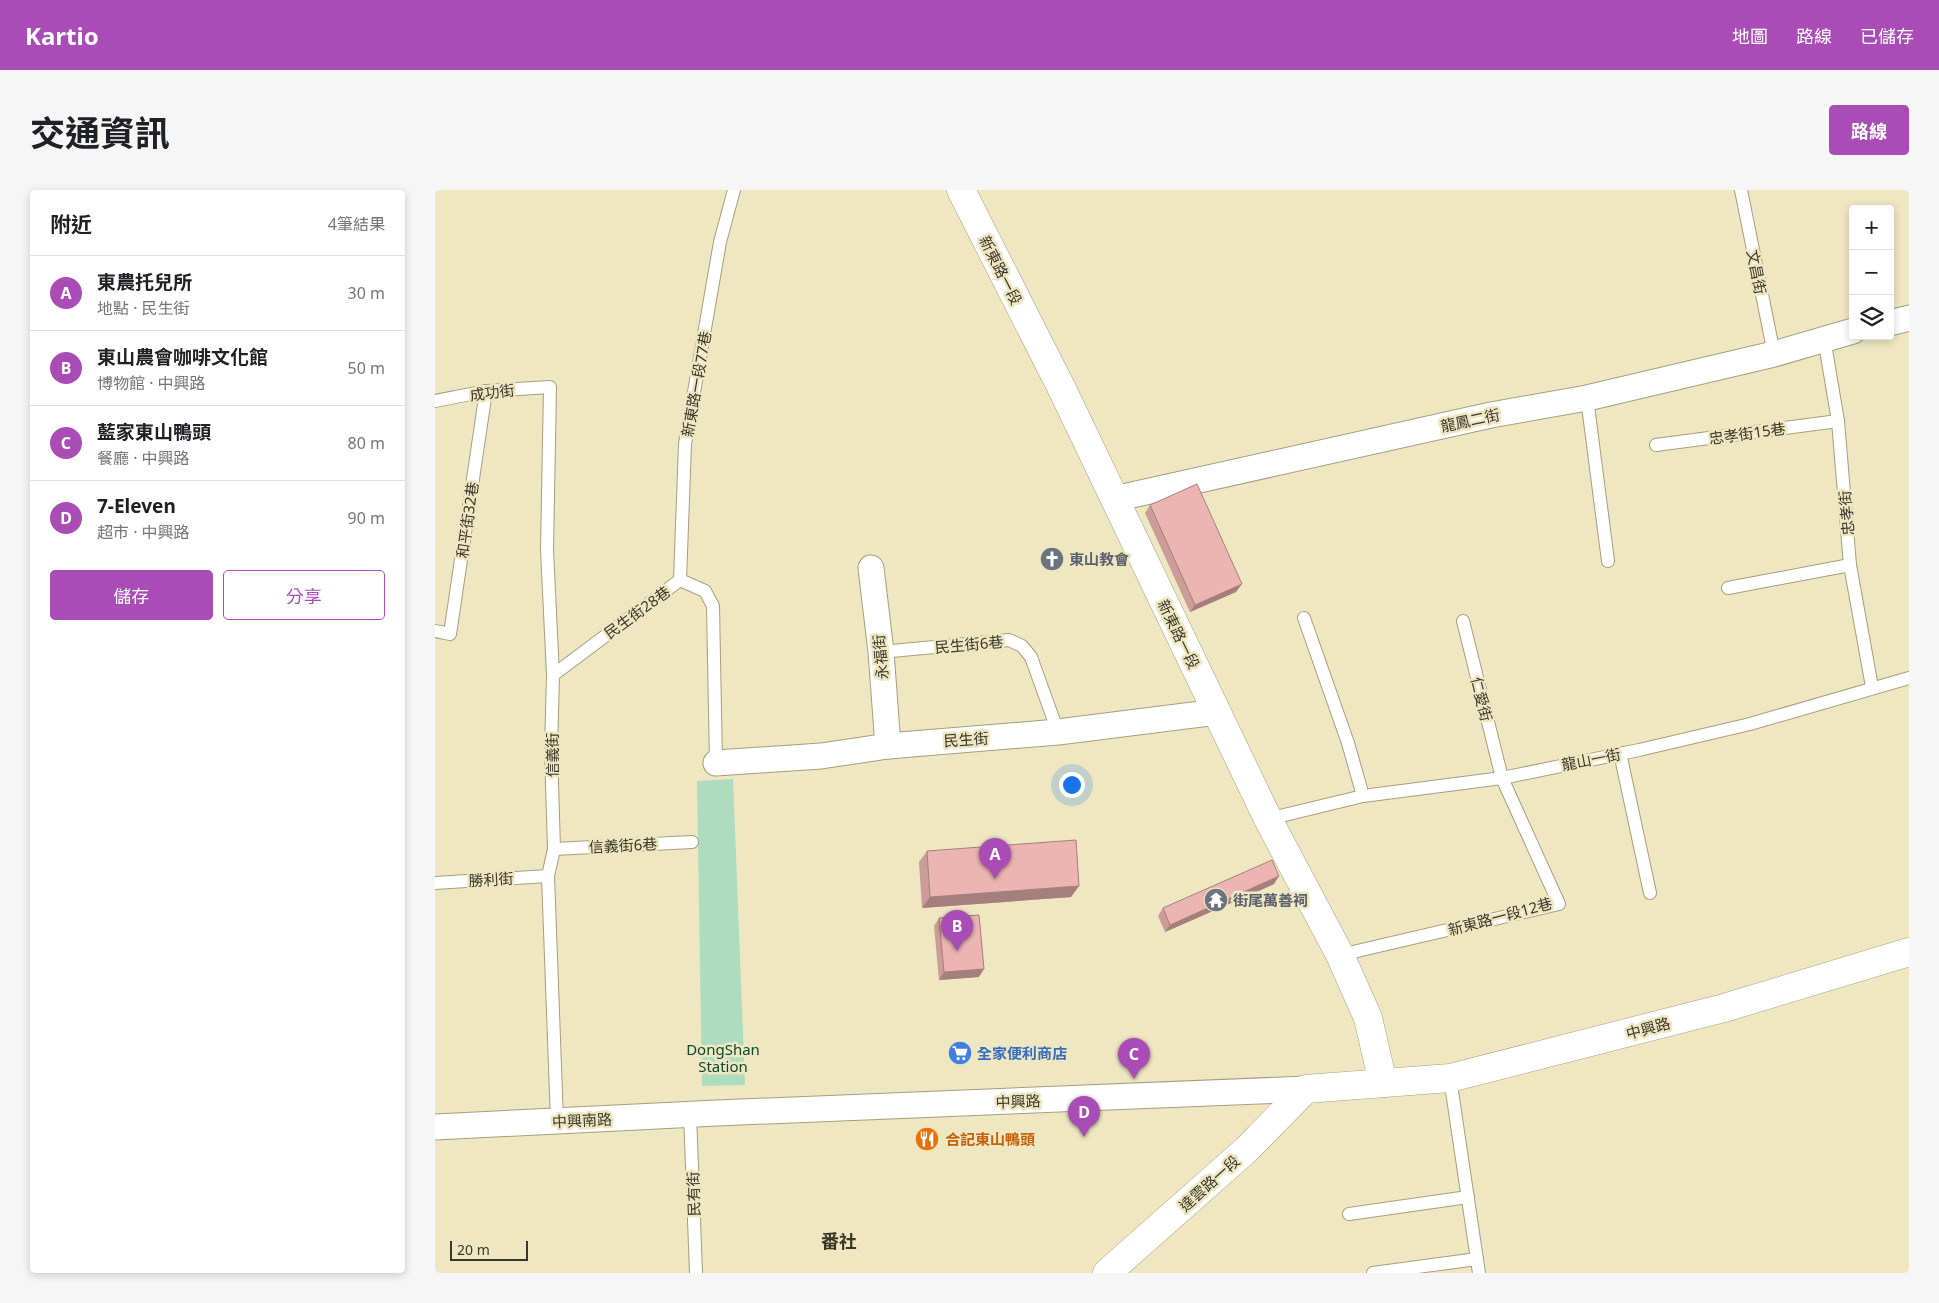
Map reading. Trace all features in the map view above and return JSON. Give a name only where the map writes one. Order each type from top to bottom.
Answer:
[{"type":"street","name":"新東路一段","points":[[961,190],[1114,499],[1268,819],[1340,955],[1369,1018],[1383,1083]]},
{"type":"street","points":[[1894,321],[1909,318]]},
{"type":"street","name":"龍鳳二街","points":[[1114,499],[1491,415],[1587,398],[1773,354],[1849,332]]},
{"type":"street","name":"永福街","points":[[871,568],[881,652],[888,746]]},
{"type":"street","name":"民生街","points":[[715,763],[821,756],[888,746],[1058,732],[1217,712]]},
{"type":"street","name":"中興路","points":[[729,1112],[1306,1089],[1450,1078],[1724,1008],[1909,952]]},
{"type":"street","name":"達雲路一段","points":[[1107,1273],[1246,1150],[1306,1089]]},
{"type":"street","name":"中興南路","points":[[435,1128],[729,1112]]},
{"type":"lane","name":"新東路一段77巷","points":[[680,580],[685,444],[721,242],[734,190]]},
{"type":"lane","name":"文昌街","points":[[1741,190],[1773,354]]},
{"type":"lane","name":"忠孝街","points":[[1824,338],[1838,421],[1850,565],[1872,687]]},
{"type":"lane","name":"成功街","points":[[435,401],[486,391],[550,387]]},
{"type":"lane","name":"信義街","points":[[550,387],[547,550],[553,675],[551,750],[554,848],[547,876],[557,1121]]},
{"type":"lane","name":"和平街32巷","points":[[435,631],[451,634],[486,391]]},
{"type":"lane","points":[[1587,398],[1608,561]]},
{"type":"lane","name":"忠孝街15巷","points":[[1655,445],[1838,421]]},
{"type":"lane","points":[[1728,588],[1850,565]]},
{"type":"lane","name":"民生街28巷","points":[[553,675],[680,580],[705,590],[713,606],[715,763]]},
{"type":"lane","points":[[1304,618],[1348,743],[1363,796]]},
{"type":"lane","name":"仁愛街","points":[[1463,621],[1501,778]]},
{"type":"lane","name":"民生街6巷","points":[[881,652],[1009,640],[1022,646],[1031,657],[1058,732]]},
{"type":"lane","name":"龍山一街","points":[[1268,819],[1363,796],[1501,778],[1620,753],[1750,724],[1872,687],[1909,678]]},
{"type":"lane","points":[[1620,753],[1650,893]]},
{"type":"lane","name":"新東路一段12巷","points":[[1340,955],[1559,904],[1501,778]]},
{"type":"lane","name":"信義街6巷","points":[[554,848],[692,842]]},
{"type":"lane","name":"勝利街","points":[[435,883],[547,876]]},
{"type":"lane","points":[[1450,1078],[1479,1273]]},
{"type":"lane","name":"民有街","points":[[690,1114],[696,1273]]},
{"type":"lane","points":[[1349,1214],[1468,1197]]},
{"type":"lane","points":[[1373,1273],[1477,1260]]},
{"type":"green space","name":"DongShan Station","points":[[733,779],[745,1085],[702,1086],[697,781]]},
{"type":"building","points":[[1197,484],[1242,584],[1195,605],[1150,505]]},
{"type":"building","points":[[1076,840],[1079,886],[930,897],[927,851]]},
{"type":"building","name":"街尾萬善祠","points":[[1272,860],[1279,876],[1170,925],[1163,908]]},
{"type":"building","points":[[979,915],[984,969],[944,972],[939,918]]},
{"type":"place","name":"東山教會","points":[[1052,559]]},
{"type":"place","name":"東農托兒所","points":[[995,879]]},
{"type":"place","name":"街尾萬善祠","points":[[1216,900]]},
{"type":"place","name":"東山農會咖啡文化館","points":[[957,951]]},
{"type":"place","name":"全家便利商店","points":[[960,1053]]},
{"type":"place","name":"藍家東山鴨頭","points":[[1134,1079]]},
{"type":"place","name":"7-Eleven","points":[[1084,1137]]},
{"type":"place","name":"合記東山鴨頭","points":[[927,1139]]},
{"type":"district","name":"番社","points":[[839,1241]]}]
